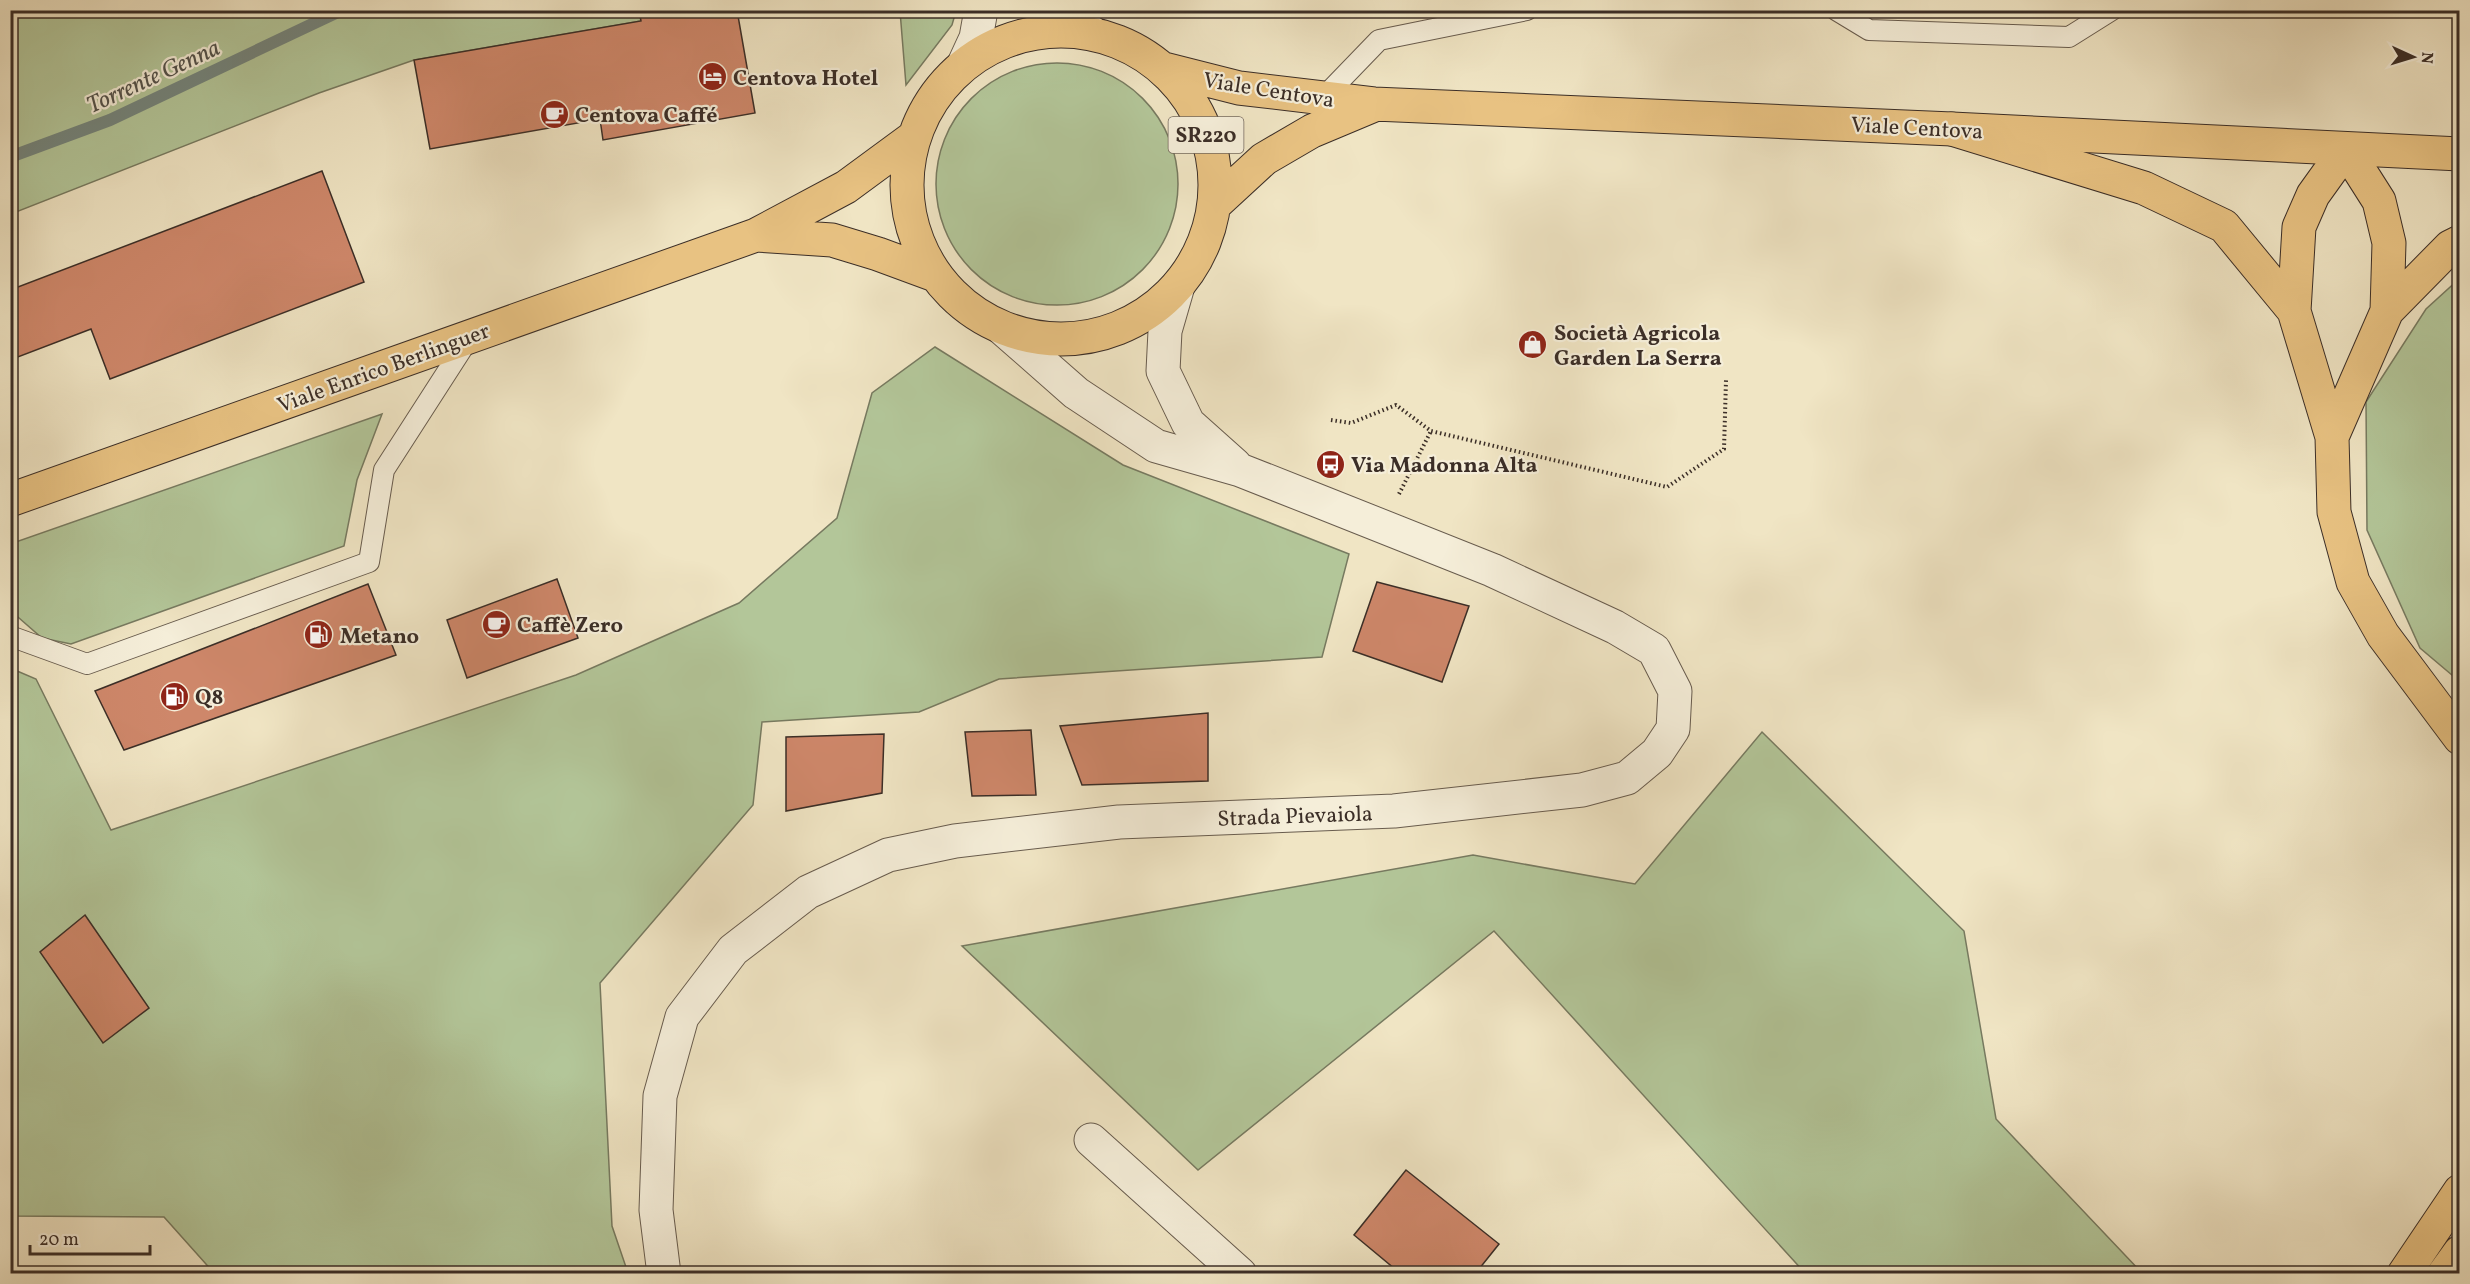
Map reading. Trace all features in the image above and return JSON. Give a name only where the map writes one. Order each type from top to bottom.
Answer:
[{"type":"main road","name":"SR220","points":[[1046,30],[1091,32],[1130,46],[1164,69],[1193,104],[1210,145],[1215,182],[1214,205],[1204,242],[1178,286],[1145,313],[1127,324],[1097,335],[1065,340],[1034,337],[1002,328],[971,311],[935,275],[920,250],[911,222],[907,174],[914,137],[935,95],[964,64],[1003,41],[1046,30]]},
{"type":"main road","name":"Viale Centova","points":[[1164,69],[1239,88],[1374,104],[2460,154]]},
{"type":"main road","name":"Viale Centova","points":[[1214,205],[1264,159],[1312,131],[1374,104]]},
{"type":"main road","points":[[1952,129],[2144,188],[2224,226],[2294,311]]},
{"type":"main road","points":[[756,235],[846,187],[914,137]]},
{"type":"main road","points":[[2332,437],[2386,311],[2389,243],[2382,211],[2379,201],[2346,149],[2313,195],[2299,227],[2294,311],[2332,437],[2334,512],[2353,582],[2383,635],[2460,738]]},
{"type":"main road","points":[[756,235],[832,240],[935,275]]},
{"type":"main road","name":"Viale Enrico Berlinguer","points":[[10,500],[756,235]]},
{"type":"main road","points":[[2386,311],[2450,247],[2460,243]]},
{"type":"main road","points":[[2422,686],[2460,710]]},
{"type":"main road","points":[[2404,1274],[2460,1191]]},
{"type":"main road","points":[[2444,1274],[2460,1252]]},
{"type":"street","name":"SR220","points":[[964,64],[976,38],[981,10]]},
{"type":"street","name":"SR220","points":[[1053,10],[1091,32]]},
{"type":"street","name":"SR220","points":[[1178,286],[1166,331],[1163,371],[1188,423],[1240,470]]},
{"type":"street","name":"SR220","points":[[1002,328],[1076,393],[1156,446],[1240,470]]},
{"type":"street","name":"Strada Pievaiola","points":[[664,1274],[656,1210],[660,1096],[682,1017],[733,950],[808,892],[888,855],[955,841],[1119,822],[1394,811],[1582,790],[1627,778],[1657,753],[1673,729],[1675,691],[1654,650],[1615,627],[1492,570],[1240,470]]},
{"type":"street","points":[[1091,1140],[1240,1274]]},
{"type":"lane","points":[[1323,98],[1379,40],[1527,10]]},
{"type":"lane","points":[[1836,10],[1869,30],[2069,37],[2112,10]]},
{"type":"lane","points":[[10,636],[87,664],[369,562],[384,470],[471,336]]},
{"type":"path","points":[[1331,420],[1351,423],[1396,405],[1431,431],[1667,487],[1724,449],[1726,380]]},
{"type":"path","points":[[1382,526],[1431,431]]},
{"type":"green space","points":[[11,11],[639,11],[641,21],[414,60],[319,93],[11,214]]},
{"type":"green space","points":[[900,11],[956,11],[952,25],[906,85]]},
{"type":"green space","points":[[1057,63],[1081,65],[1114,77],[1134,91],[1150,107],[1164,127],[1173,149],[1178,184],[1176,208],[1164,241],[1150,261],[1134,277],[1114,291],[1092,300],[1057,305],[1033,303],[1000,291],[980,277],[964,261],[950,241],[941,219],[936,184],[938,160],[950,127],[964,107],[980,91],[1000,77],[1022,68]]},
{"type":"green space","points":[[2459,279],[2459,681],[2420,648],[2367,530],[2366,402],[2426,309]]},
{"type":"green space","points":[[935,347],[1123,465],[1349,554],[1322,657],[999,679],[919,712],[762,722],[753,805],[600,983],[612,1226],[628,1273],[214,1273],[164,1217],[11,1216],[10,668],[36,679],[111,830],[576,675],[739,603],[837,518],[872,393]]},
{"type":"green space","points":[[382,414],[357,480],[344,546],[71,644],[42,638],[11,611],[10,544]]},
{"type":"green space","points":[[1762,732],[1964,931],[1996,1119],[2142,1273],[1805,1273],[1494,931],[1198,1170],[962,946],[1473,855],[1635,884]]},
{"type":"building","points":[[639,10],[737,10],[755,113],[603,140],[600,119],[430,149],[414,60],[641,21]]},
{"type":"building","points":[[322,171],[364,282],[110,379],[91,329],[10,360],[10,290]]},
{"type":"building","points":[[557,579],[578,638],[467,678],[447,620]]},
{"type":"building","points":[[1377,582],[1469,606],[1442,682],[1353,651]]},
{"type":"building","points":[[368,584],[396,655],[124,750],[95,691]]},
{"type":"building","points":[[1208,713],[1208,781],[1082,785],[1060,726]]},
{"type":"building","points":[[1031,730],[1036,795],[972,796],[965,732]]},
{"type":"building","points":[[884,734],[882,793],[786,811],[786,737]]},
{"type":"building","points":[[85,915],[149,1008],[103,1043],[40,952]]},
{"type":"building","points":[[1406,1170],[1499,1244],[1475,1274],[1401,1274],[1354,1235]]},
{"type":"waterway","name":"Torrente Genna","points":[[10,157],[110,120],[342,10]]},
{"type":"place","name":"Centova Hotel","points":[[712,77]]},
{"type":"place","name":"Centova Caffé","points":[[554,114]]},
{"type":"place","name":"Società Agricola Garden La Serra","points":[[1533,345]]},
{"type":"place","name":"Via Madonna Alta","points":[[1330,464]]},
{"type":"place","name":"Caffè Zero","points":[[496,624]]},
{"type":"place","name":"Metano","points":[[319,635]]},
{"type":"place","name":"Q8","points":[[174,696]]}]
